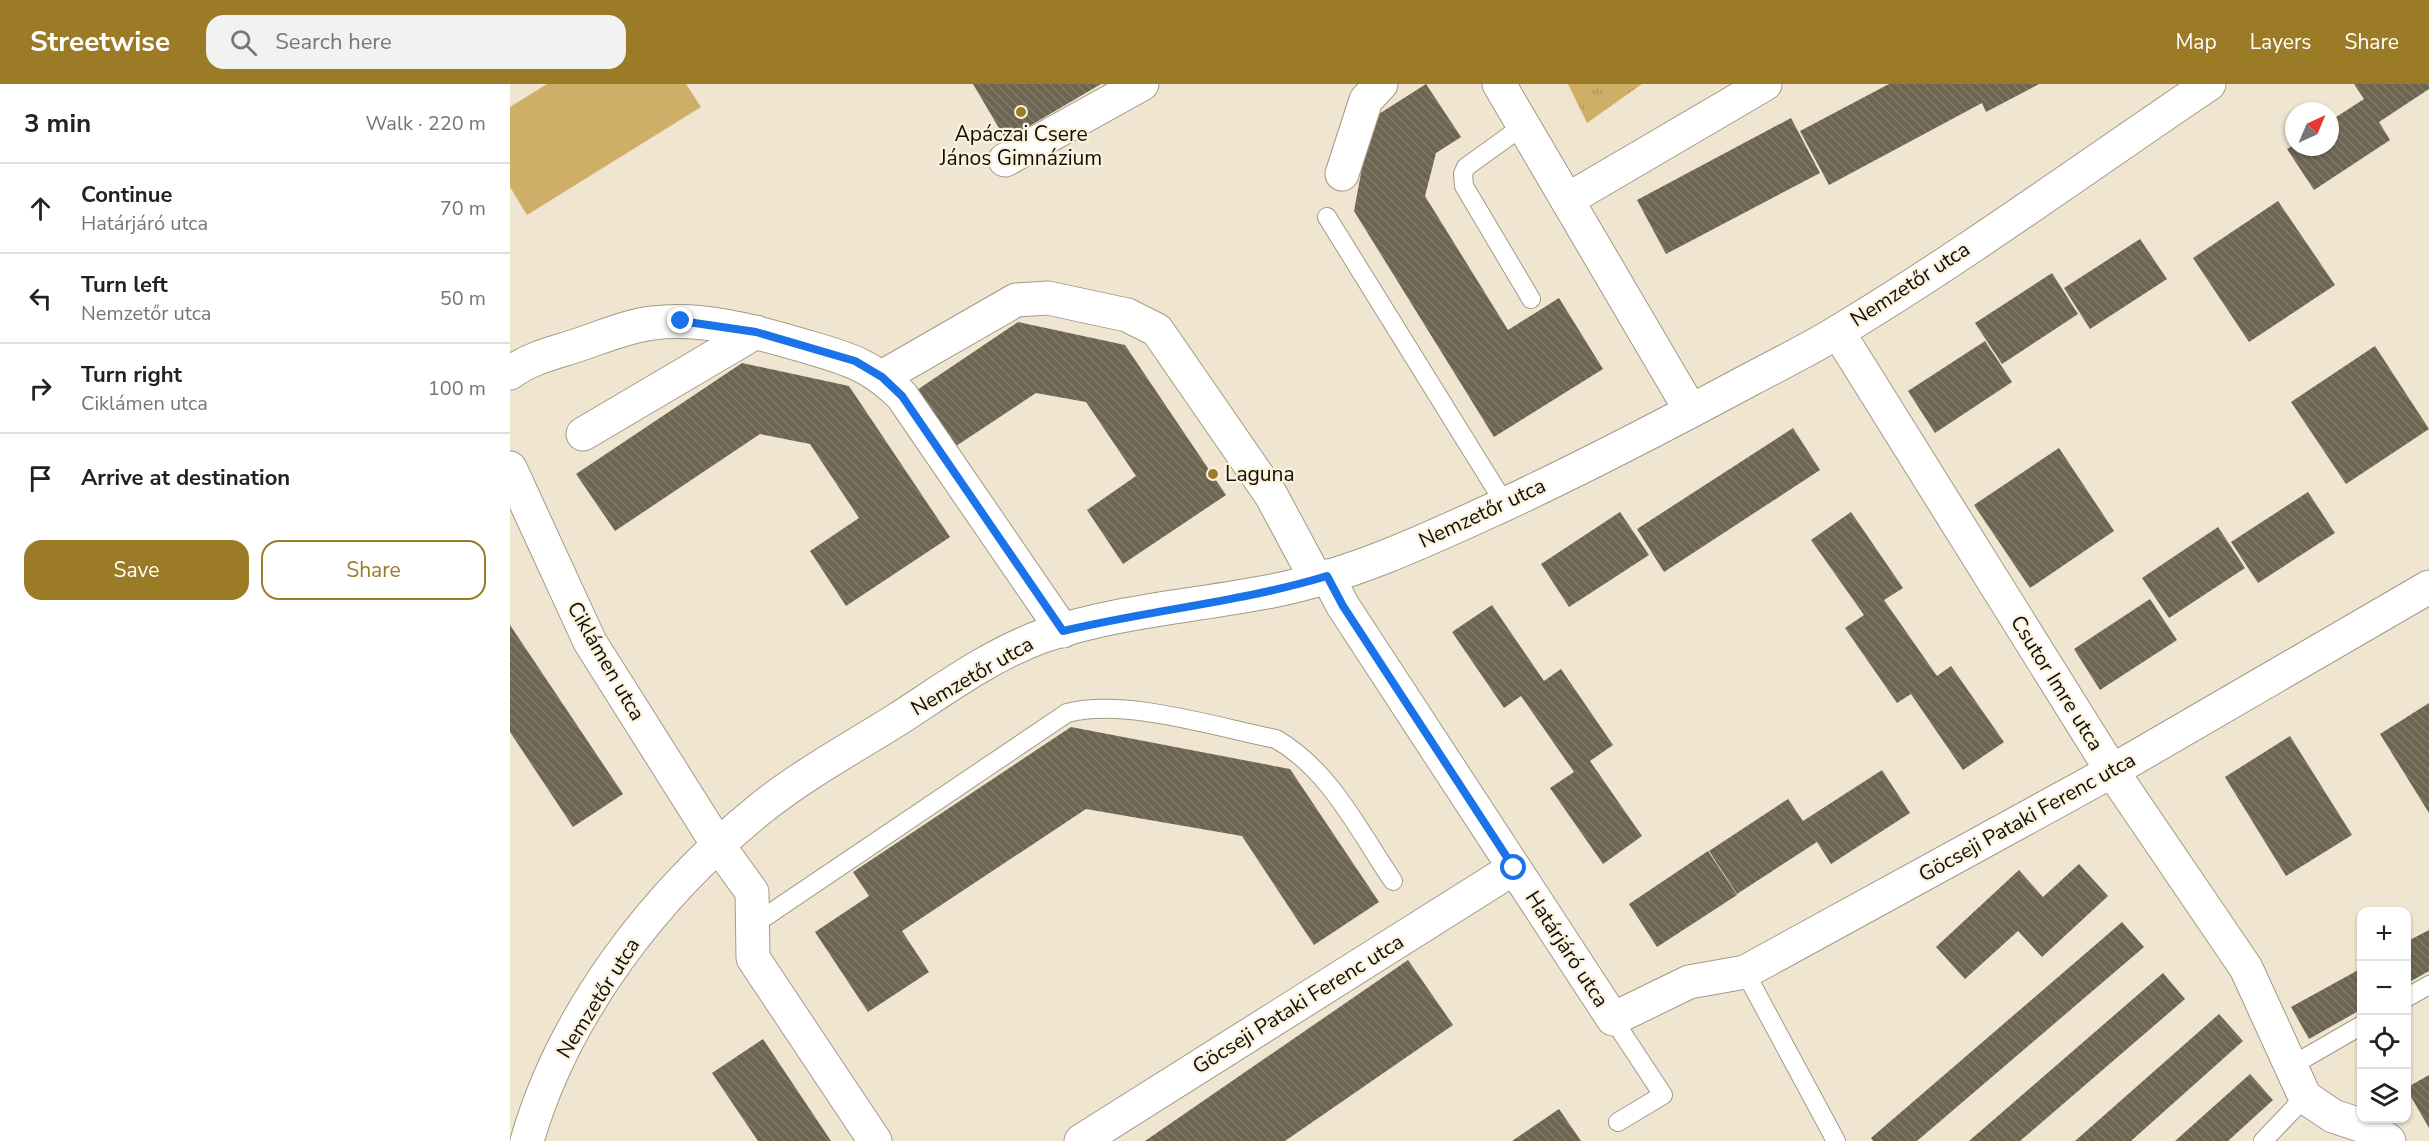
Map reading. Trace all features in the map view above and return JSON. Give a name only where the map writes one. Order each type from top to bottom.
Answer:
[{"type":"street","points":[[1005,160],[1142,84]]},
{"type":"street","points":[[1342,174],[1366,100],[1381,84]]},
{"type":"street","points":[[1499,84],[1691,411]]},
{"type":"street","points":[[1567,200],[1765,84]]},
{"type":"street","name":"Nemzetőr utca","points":[[527,1141],[551,1076],[570,1036],[602,985],[644,925],[718,845],[764,806],[968,675],[1009,651],[1063,631],[1173,607],[1276,590],[1321,578],[1394,554],[1505,504],[1691,411],[1838,332],[2209,84]]},
{"type":"street","name":"Határjáró utca","points":[[882,377],[1016,300],[1048,298],[1141,320],[1157,330],[1271,495],[1321,578],[1343,606],[1613,1019]]},
{"type":"street","points":[[510,373],[528,362],[620,330],[652,323],[681,321],[756,332],[855,361],[882,377],[902,396],[1063,631]]},
{"type":"street","points":[[583,434],[756,332]]},
{"type":"street","name":"Csutor Imre utca","points":[[1838,332],[2112,771],[2246,968],[2305,1097]]},
{"type":"street","name":"Ciklámen utca","points":[[510,468],[591,642],[718,845]]},
{"type":"street","name":"Göcseji Pataki Ferenc utca","points":[[1613,1019],[1689,982],[1745,972],[2112,771],[2429,587]]},
{"type":"street","points":[[718,845],[752,892],[753,958],[875,1141]]},
{"type":"street","name":"Göcseji Pataki Ferenc utca","points":[[1081,1141],[1514,868]]},
{"type":"street","points":[[2305,1097],[2333,1116],[2372,1129],[2389,1141]]},
{"type":"lane","points":[[1523,126],[1466,166],[1463,174],[1464,186],[1531,299]]},
{"type":"lane","points":[[1327,217],[1505,504]]},
{"type":"lane","points":[[753,925],[1067,713],[1086,708],[1121,708],[1276,739],[1298,752],[1324,779],[1393,881]]},
{"type":"lane","points":[[1745,972],[1836,1141]]},
{"type":"lane","points":[[2411,995],[2429,985]]},
{"type":"lane","points":[[1613,1019],[1663,1095],[1618,1122]]},
{"type":"lane","points":[[2291,1066],[2357,1026]]},
{"type":"lane","points":[[2263,1141],[2305,1097]]},
{"type":"green space","points":[[547,84],[686,84],[701,107],[527,215],[510,187],[510,107]]},
{"type":"green space","points":[[1568,84],[1642,84],[1587,123]]},
{"type":"building","name":"Apáczai Csere János Gimnázium","points":[[973,84],[1101,84],[1006,140]]},
{"type":"building","points":[[1426,84],[1461,137],[1436,153],[1425,196],[1508,330],[1559,298],[1603,369],[1494,437],[1354,211],[1371,119]]},
{"type":"building","points":[[1889,84],[2039,84],[1986,112],[1982,103],[1829,185],[1800,131]]},
{"type":"building","points":[[2354,84],[2429,84],[2429,89],[2379,122],[2390,140],[2314,190],[2292,156],[2339,156],[2339,115],[2364,99]]},
{"type":"building","points":[[1791,118],[1820,173],[1666,254],[1637,200]]},
{"type":"building","points":[[2278,201],[2335,285],[2249,342],[2193,258]]},
{"type":"building","points":[[2140,239],[2167,279],[2090,329],[2064,288]]},
{"type":"building","points":[[2052,273],[2078,314],[2002,364],[1975,323]]},
{"type":"building","points":[[1018,322],[1125,345],[1226,495],[1123,564],[1087,510],[1136,476],[1086,402],[1036,393],[956,446],[917,390]]},
{"type":"building","points":[[1985,341],[2012,382],[1935,433],[1908,391]]},
{"type":"building","points":[[2375,346],[2429,429],[2346,484],[2291,402]]},
{"type":"building","points":[[742,363],[849,386],[950,537],[846,606],[810,551],[859,518],[810,444],[760,434],[615,531],[576,474]]},
{"type":"building","points":[[1793,428],[1820,470],[1664,572],[1637,529]]},
{"type":"building","points":[[2059,448],[2114,531],[2030,588],[1974,505]]},
{"type":"building","points":[[2308,492],[2335,533],[2258,583],[2231,542]]},
{"type":"building","points":[[1620,512],[1649,555],[1569,607],[1541,564]]},
{"type":"building","points":[[1851,512],[1903,588],[1884,600],[1937,676],[1951,666],[2004,742],[1963,770],[1911,694],[1897,703],[1845,628],[1864,615],[1811,540]]},
{"type":"building","points":[[2218,527],[2245,568],[2169,618],[2142,578]]},
{"type":"building","points":[[2150,599],[2177,640],[2100,690],[2074,649]]},
{"type":"building","points":[[1492,605],[1544,681],[1561,669],[1613,745],[1590,761],[1642,836],[1603,864],[1550,788],[1574,772],[1521,696],[1504,708],[1452,632]]},
{"type":"building","points":[[510,625],[623,794],[573,827],[510,732]]},
{"type":"building","points":[[2429,703],[2429,813],[2380,734]]},
{"type":"building","points":[[1071,727],[1290,769],[1379,902],[1314,945],[1242,836],[1086,809],[902,931],[929,972],[868,1012],[815,932],[869,896],[853,872]]},
{"type":"building","points":[[2290,736],[2352,835],[2286,876],[2225,777]]},
{"type":"building","points":[[1882,770],[1910,813],[1831,864],[1817,842],[1737,894],[1709,851],[1788,799],[1803,821]]},
{"type":"building","points":[[1708,851],[1737,895],[1657,947],[1629,904]]},
{"type":"building","points":[[2079,864],[2108,896],[2042,957],[2018,931],[1965,979],[1936,947],[2019,870],[2043,897]]},
{"type":"building","points":[[2122,922],[2144,947],[1917,1141],[1873,1141],[1871,1138]]},
{"type":"building","points":[[2429,930],[2429,971],[2411,981],[2411,961],[2411,939]]},
{"type":"building","points":[[1408,960],[1453,1025],[1285,1141],[1145,1141]]},
{"type":"building","points":[[2357,971],[2357,1012],[2309,1039],[2291,1007]]},
{"type":"building","points":[[2163,973],[2185,999],[2020,1141],[1969,1141]]},
{"type":"building","points":[[2219,1014],[2243,1041],[2131,1141],[2075,1141]]},
{"type":"building","points":[[763,1039],[831,1141],[758,1141],[712,1073]]},
{"type":"building","points":[[2250,1074],[2273,1100],[2228,1141],[2175,1141]]},
{"type":"building","points":[[2429,1075],[2429,1128],[2411,1097],[2411,1085]]},
{"type":"building","points":[[1559,1109],[1581,1141],[1512,1141]]},
{"type":"place","name":"Apáczai Csere János Gimnázium","points":[[1021,112]]},
{"type":"place","name":"Laguna","points":[[1213,474]]},
{"type":"route","points":[[681,321],[721,325],[756,332],[855,361],[882,377],[902,396],[1063,631],[1184,605],[1276,590],[1327,576],[1343,606],[1514,868]]}]
